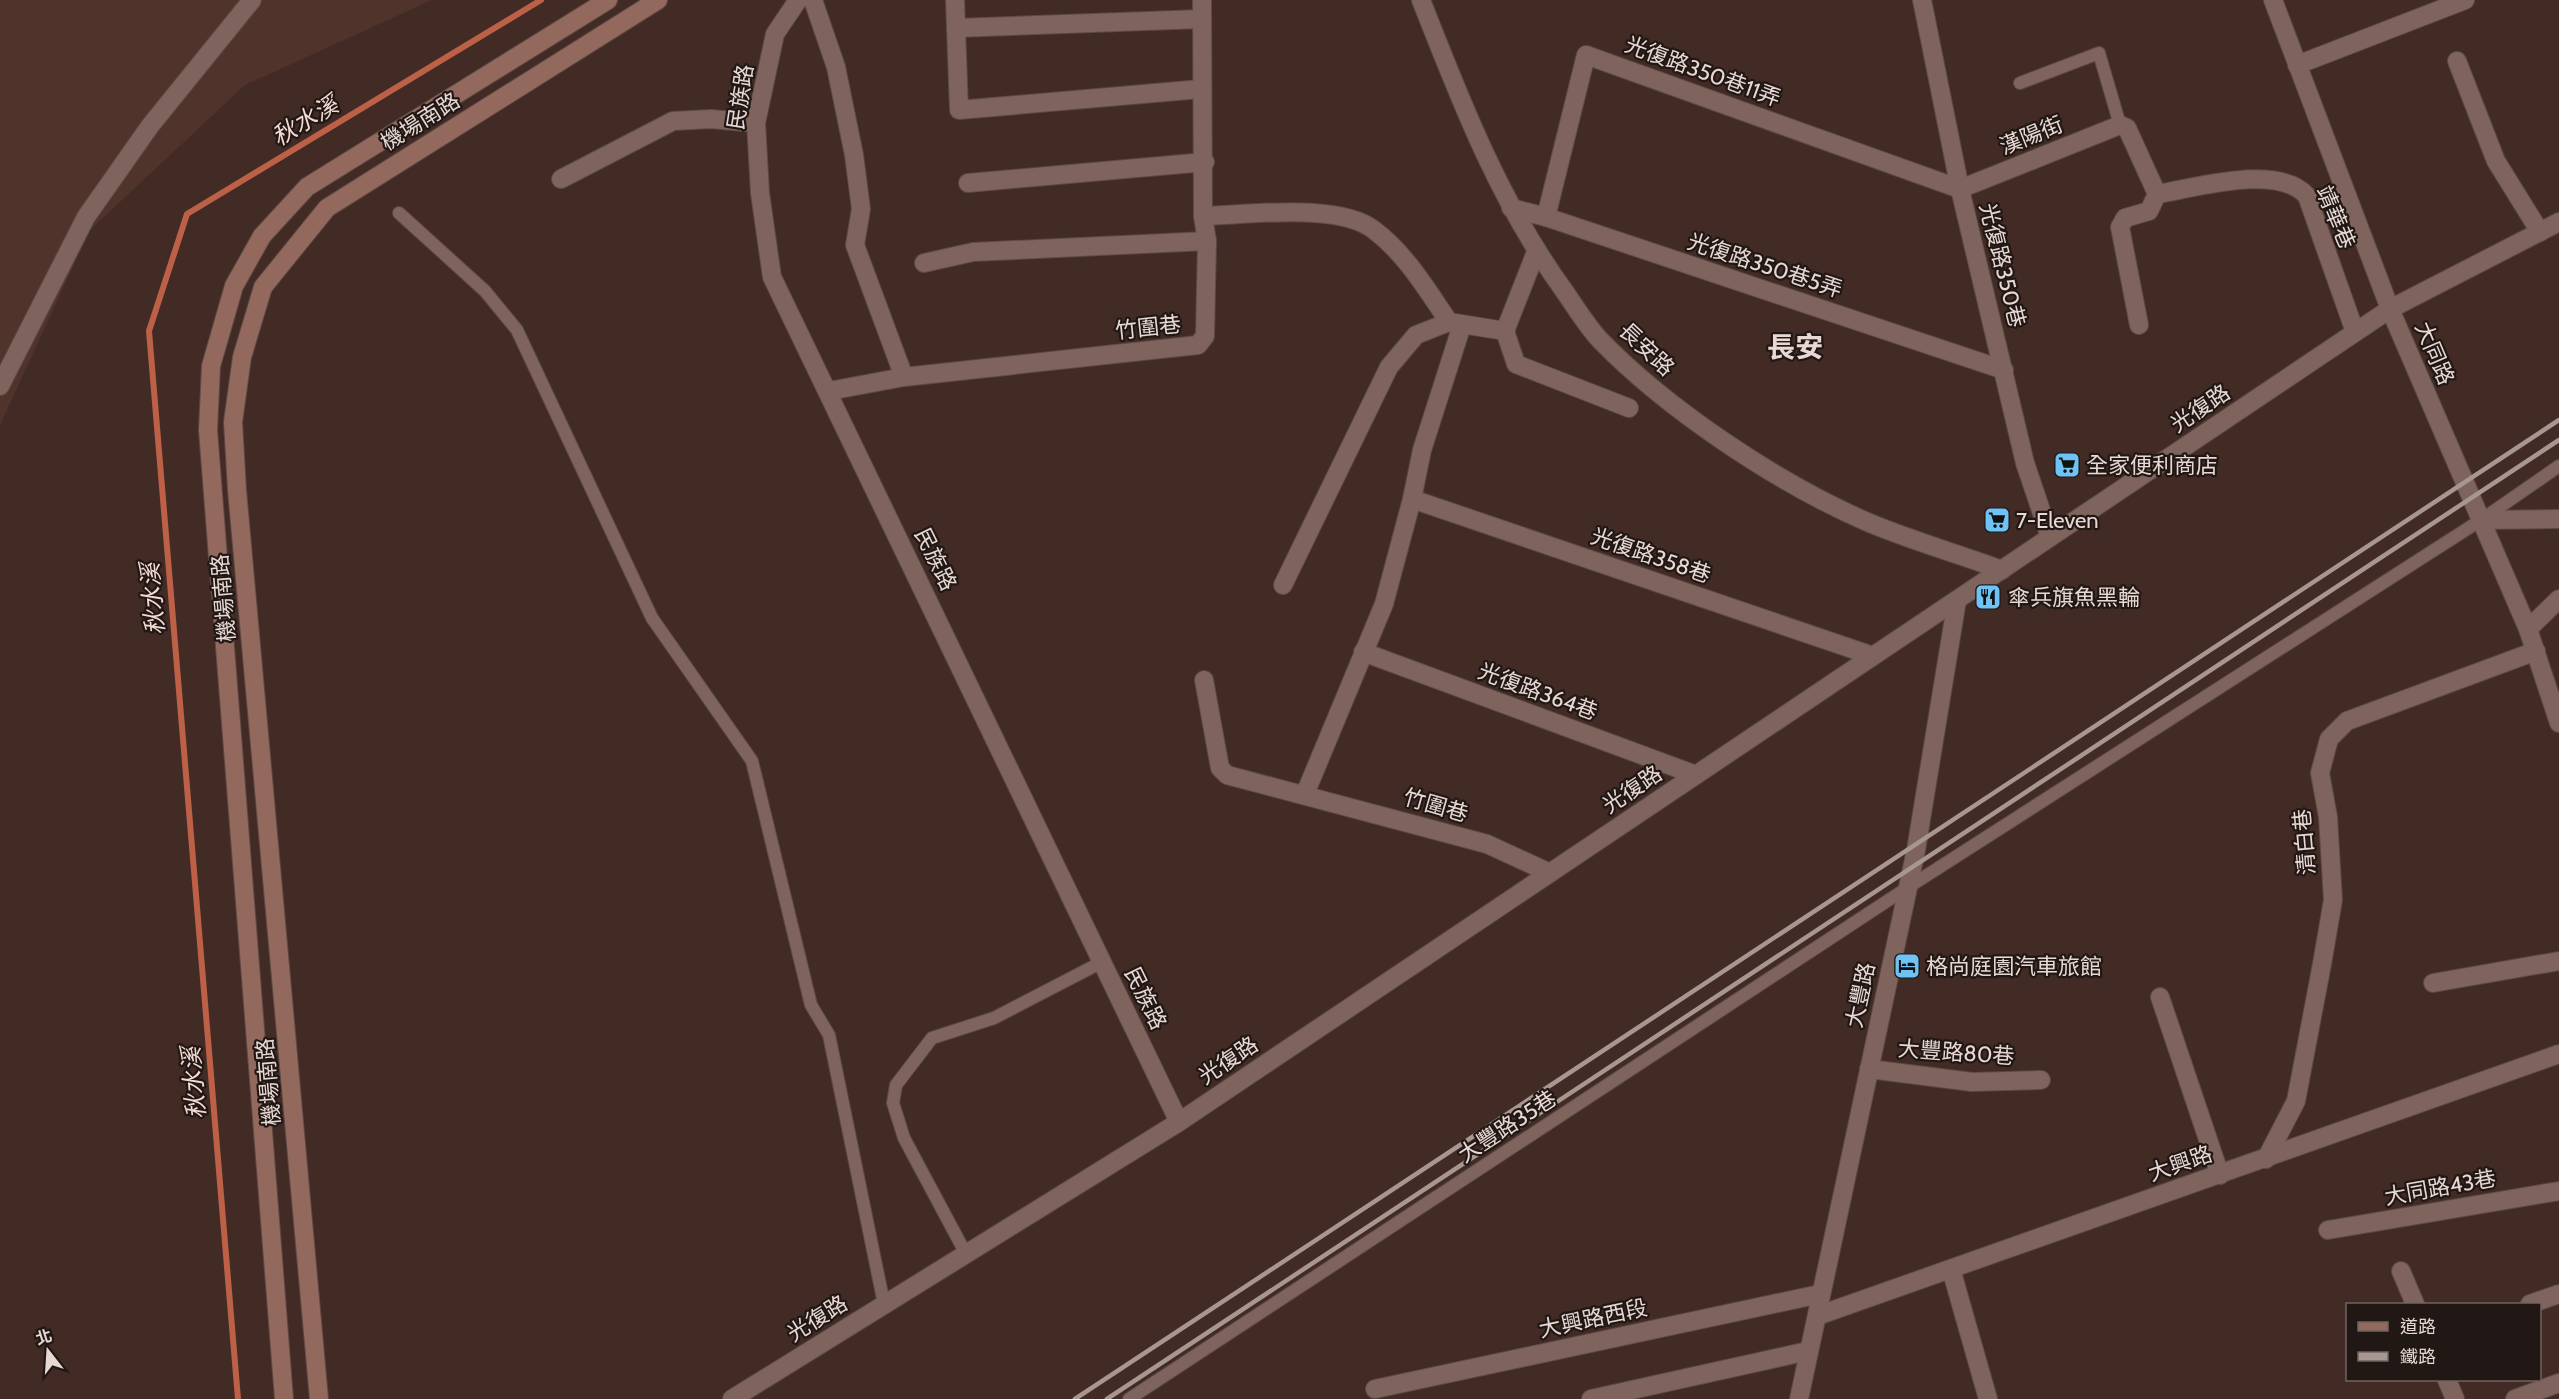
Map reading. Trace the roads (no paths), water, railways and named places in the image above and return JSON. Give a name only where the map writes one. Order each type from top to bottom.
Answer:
[{"type":"street","points":[[0,386],[86,216],[150,126],[252,0]]},
{"type":"street","name":"機場南路","points":[[284,1399],[208,430],[212,366],[234,286],[262,236],[307,187],[608,0]]},
{"type":"street","name":"機場南路","points":[[319,1399],[237,490],[233,422],[242,357],[263,288],[327,208],[658,0]]},
{"type":"street","name":"民族路","points":[[798,0],[775,34],[756,123],[760,193],[772,277],[829,391],[1179,1122]]},
{"type":"street","points":[[813,0],[836,67],[854,155],[861,209],[855,245],[904,377]]},
{"type":"street","points":[[955,0],[959,110],[1201,89]]},
{"type":"street","name":"竹圍巷","points":[[829,391],[904,377],[1198,345],[1205,336],[1207,241],[1203,216],[1205,162],[1201,89],[1202,0]]},
{"type":"street","name":"長安路","points":[[1421,0],[1468,120],[1510,207],[1536,252],[1599,338],[1668,402],[1777,474],[1864,520],[2002,570]]},
{"type":"street","name":"光復路350巷","points":[[1922,0],[1960,189],[2025,463],[2050,537]]},
{"type":"street","name":"大同路","points":[[2273,0],[2390,309],[2528,629],[2558,720]]},
{"type":"street","points":[[2297,65],[2465,0]]},
{"type":"street","points":[[956,28],[1202,19]]},
{"type":"street","name":"光復路350巷11弄","points":[[1546,217],[1586,55],[1960,189]]},
{"type":"street","points":[[2457,62],[2496,161],[2540,232]]},
{"type":"street","points":[[561,179],[673,121],[711,119],[756,123]]},
{"type":"street","points":[[2120,125],[2127,128],[2157,194],[2149,211],[2125,218],[2120,227],[2139,325]]},
{"type":"street","name":"漢陽街","points":[[1960,189],[2120,125]]},
{"type":"street","points":[[968,183],[1205,162]]},
{"type":"street","name":"靖華巷","points":[[2157,194],[2204,183],[2275,180],[2298,187],[2307,196],[2355,332]]},
{"type":"street","name":"光復路350巷5弄","points":[[1510,207],[2004,370]]},
{"type":"street","points":[[1203,216],[1332,214],[1359,222],[1373,228],[1410,266],[1456,324]]},
{"type":"street","name":"光復路","points":[[732,1399],[1179,1122],[2390,309],[2559,222]]},
{"type":"street","points":[[924,263],[974,252],[1207,241]]},
{"type":"street","points":[[1536,252],[1505,331],[1516,364],[1629,408]]},
{"type":"street","points":[[1305,795],[1384,604],[1456,324]]},
{"type":"street","points":[[1284,585],[1389,367],[1416,335],[1456,324],[1505,331]]},
{"type":"street","name":"光復路358巷","points":[[1412,500],[1873,656]]},
{"type":"street","points":[[2481,520],[2559,519]]},
{"type":"street","points":[[2528,629],[2559,599]]},
{"type":"street","name":"大豐路","points":[[1799,1399],[1907,888],[1957,600]]},
{"type":"street","name":"清白巷","points":[[2266,1159],[2296,1101],[2333,900],[2328,817],[2320,772],[2329,739],[2347,721],[2536,651]]},
{"type":"street","name":"光復路364巷","points":[[1364,652],[1696,775]]},
{"type":"street","name":"竹圍巷","points":[[1203,680],[1220,768],[1227,775],[1487,844],[1551,873]]},
{"type":"street","points":[[2433,983],[2559,961]]},
{"type":"street","points":[[2160,998],[2220,1174]]},
{"type":"street","name":"大興路","points":[[1817,1316],[2559,1054]]},
{"type":"street","name":"大豐路80巷","points":[[1869,1069],[1972,1082],[2041,1080]]},
{"type":"street","name":"大同路43巷","points":[[2328,1230],[2559,1191]]},
{"type":"street","points":[[1951,1269],[1988,1399]]},
{"type":"street","points":[[2401,1271],[2414,1303]]},
{"type":"street","name":"大興路西段","points":[[1375,1389],[1820,1294]]},
{"type":"street","points":[[2535,1303],[2559,1294]]},
{"type":"street","points":[[1591,1399],[1808,1351]]},
{"type":"street","points":[[2447,1381],[2455,1399]]},
{"type":"street","points":[[2515,1399],[2559,1383]]},
{"type":"lane","points":[[2019,83],[2099,53],[2120,125]]},
{"type":"lane","points":[[399,213],[485,291],[517,330],[652,618],[752,761],[811,1005],[829,1035],[884,1304]]},
{"type":"lane","name":"大豐路35巷","points":[[1129,1399],[1907,888],[2481,520],[2559,466]]},
{"type":"lane","points":[[966,1254],[904,1138],[893,1103],[896,1086],[932,1038],[994,1017],[1102,962]]},
{"type":"waterway","name":"秋水溪","points":[[238,1399],[149,331],[187,214],[541,0]]},
{"type":"railway","points":[[1075,1399],[2559,420]]},
{"type":"railway","points":[[1107,1399],[2559,440]]},
{"type":"place","name":"全家便利商店","points":[[2067,465]]},
{"type":"place","name":"7-Eleven","points":[[1997,520]]},
{"type":"place","name":"傘兵旗魚黑輪","points":[[1988,597]]},
{"type":"place","name":"格尚庭園汽車旅館","points":[[1907,966]]},
{"type":"district","name":"長安","points":[[1795,347]]}]
